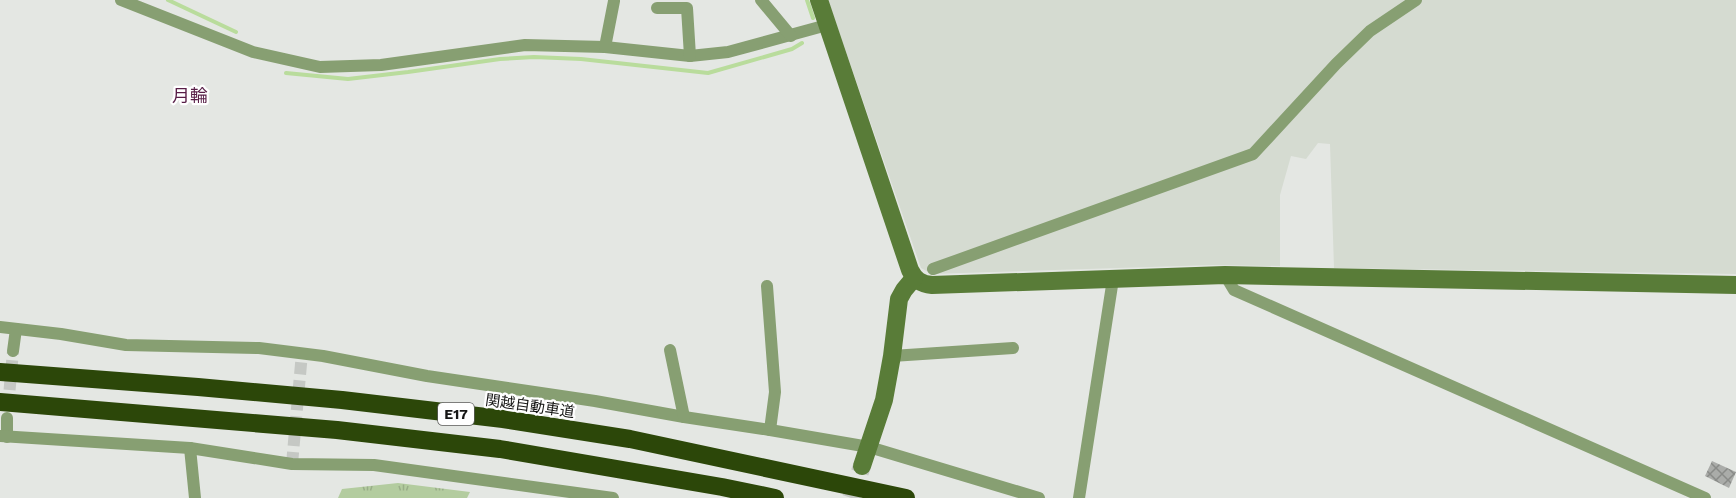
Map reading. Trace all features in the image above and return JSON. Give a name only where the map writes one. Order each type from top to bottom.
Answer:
[{"type":"highway","name":"関越自動車道","points":[[0,372],[342,400],[504,419],[630,438],[906,498]]},
{"type":"highway","name":"E17","points":[[4,410],[314,428],[500,449],[775,498]]},
{"type":"street","points":[[121,0],[253,52],[320,67],[381,65],[525,45],[605,47],[690,56],[728,52],[828,25]]},
{"type":"street","points":[[761,0],[791,36]]},
{"type":"street","points":[[819,0],[910,270],[914,278],[922,284],[1225,275],[1736,285]]},
{"type":"street","points":[[933,269],[1253,154],[1336,64],[1370,31],[1416,0]]},
{"type":"street","points":[[605,47],[614,1]]},
{"type":"street","points":[[657,8],[687,8],[690,56]]},
{"type":"street","points":[[1225,275],[1234,290],[1705,498]]},
{"type":"street","points":[[862,466],[884,400],[899,299],[914,278]]},
{"type":"street","points":[[1079,498],[1113,279]]},
{"type":"street","points":[[767,286],[775,392],[770,430]]},
{"type":"street","points":[[0,327],[126,345],[259,348],[323,356],[427,376],[583,399],[869,447],[1039,498]]},
{"type":"street","points":[[13,351],[16,329]]},
{"type":"street","points":[[892,356],[1013,348]]},
{"type":"street","points":[[669,350],[684,417]]},
{"type":"street","points":[[4,410],[4,437],[190,448],[292,464],[374,465],[613,498]]},
{"type":"street","points":[[190,448],[195,498]]},
{"type":"shaded area","points":[[828,0],[1736,0],[1736,274],[1334,268],[1330,144],[1318,143],[1306,159],[1291,156],[1280,195],[1280,266],[1213,265],[932,274],[921,268]]},
{"type":"green space","points":[[398,483],[470,492],[467,498],[338,498],[342,489]]},
{"type":"building","points":[[1712,461],[1736,472],[1729,488],[1705,476]]},
{"type":"waterway","points":[[168,0],[236,32]]},
{"type":"waterway","points":[[807,0],[813,18]]},
{"type":"waterway","points":[[286,73],[348,79],[500,59],[534,57],[581,59],[708,73],[792,49],[802,43]]},
{"type":"tunnel","points":[[8,408],[13,351]]},
{"type":"tunnel","points":[[292,464],[302,353]]},
{"type":"tunnel","points":[[851,498],[862,466]]},
{"type":"district","name":"月輪","points":[[190,95]]}]
